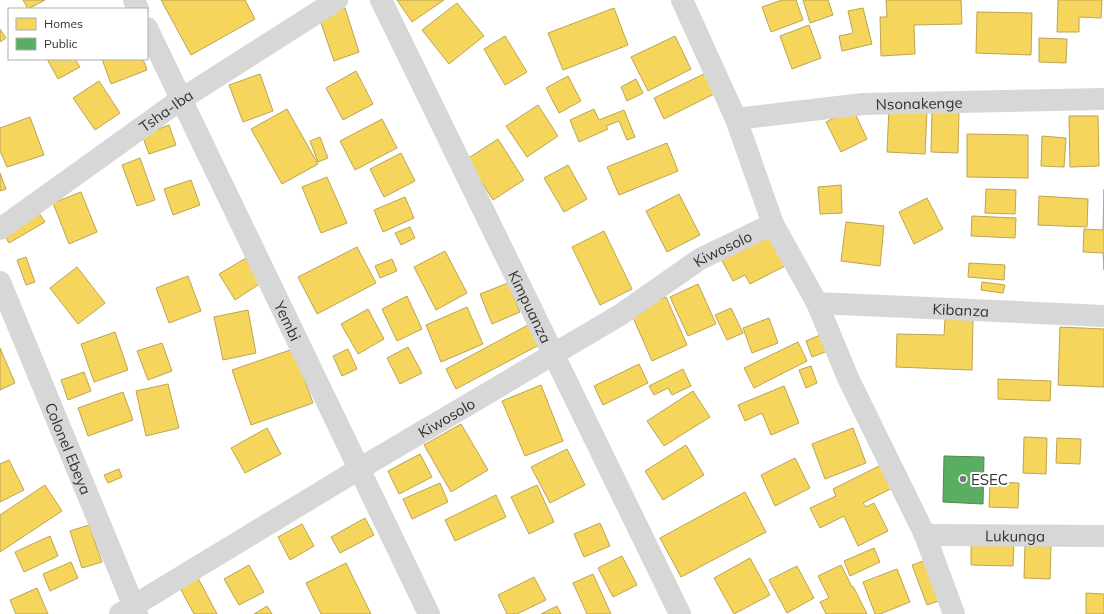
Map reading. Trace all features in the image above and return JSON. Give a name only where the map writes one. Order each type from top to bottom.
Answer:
[{"type":"street","name":"Tsha-Iba","points":[[0,229],[180,100],[337,0]]},
{"type":"street","name":"Kimpuanza","points":[[381,0],[680,614]]},
{"type":"street","points":[[682,0],[736,119],[773,224],[817,302],[848,378],[925,535],[954,614]]},
{"type":"street","name":"Yembi","points":[[148,30],[180,100],[429,614]]},
{"type":"street","name":"Nsonakenge","points":[[736,119],[863,104],[1104,100]]},
{"type":"street","name":"Kiwosolo","points":[[130,611],[359,469],[620,315],[700,259],[773,224]]},
{"type":"street","name":"Colonel Ebeya","points":[[0,282],[130,611]]},
{"type":"street","name":"Kibanza","points":[[817,302],[1104,316]]},
{"type":"street","name":"Lukunga","points":[[925,535],[1104,536]]},
{"type":"building: Homes","points":[[23,0],[45,0],[30,8],[27,8]]},
{"type":"building: Homes","points":[[161,0],[245,0],[255,19],[191,55]]},
{"type":"building: Homes","points":[[397,0],[444,0],[412,22]]},
{"type":"building: Homes","points":[[782,0],[796,0],[803,20],[771,32],[762,7]]},
{"type":"building: Homes","points":[[803,0],[828,0],[833,15],[810,23]]},
{"type":"building: Homes","points":[[886,0],[961,0],[962,24],[914,25],[915,54],[881,56],[880,17],[887,17]]},
{"type":"building: Homes","points":[[1058,0],[1102,0],[1101,18],[1079,17],[1079,32],[1057,32]]},
{"type":"building: Homes","points":[[457,3],[484,36],[449,64],[422,30]]},
{"type":"building: Homes","points":[[345,8],[359,52],[334,61],[319,17]]},
{"type":"building: Homes","points":[[614,8],[628,45],[563,70],[548,33]]},
{"type":"building: Homes","points":[[863,8],[872,44],[842,51],[839,36],[853,33],[848,11]]},
{"type":"building: Homes","points":[[977,12],[1032,13],[1031,55],[976,53]]},
{"type":"building: Homes","points":[[809,25],[821,58],[792,69],[780,36]]},
{"type":"building: Homes","points":[[0,29],[6,38],[0,42]]},
{"type":"building: Homes","points":[[505,36],[527,72],[505,85],[484,49]]},
{"type":"building: Homes","points":[[675,36],[691,69],[648,91],[631,57]]},
{"type":"building: Homes","points":[[1039,38],[1067,39],[1066,63],[1039,62]]},
{"type":"building: Homes","points":[[48,60],[76,60],[80,67],[58,79]]},
{"type":"building: Homes","points":[[102,60],[143,60],[147,70],[111,84]]},
{"type":"building: Homes","points":[[356,71],[373,104],[343,120],[326,88]]},
{"type":"building: Homes","points":[[710,71],[720,91],[664,119],[654,98]]},
{"type":"building: Homes","points":[[260,74],[273,111],[243,122],[229,85]]},
{"type":"building: Homes","points":[[568,76],[581,101],[559,113],[546,88]]},
{"type":"building: Homes","points":[[636,79],[643,93],[627,101],[621,87]]},
{"type":"building: Homes","points":[[99,81],[120,113],[95,130],[73,98]]},
{"type":"building: Homes","points":[[538,105],[558,136],[527,157],[506,126]]},
{"type":"building: Homes","points":[[889,108],[927,109],[925,154],[887,152]]},
{"type":"building: Homes","points":[[287,109],[318,164],[282,184],[251,129]]},
{"type":"building: Homes","points":[[594,109],[599,120],[624,110],[635,137],[627,140],[619,121],[606,126],[608,129],[579,142],[570,120]]},
{"type":"building: Homes","points":[[853,109],[867,139],[841,152],[826,122]]},
{"type":"building: Homes","points":[[932,109],[959,110],[958,153],[931,152]]},
{"type":"building: Homes","points":[[1069,116],[1098,116],[1099,166],[1070,167]]},
{"type":"building: Homes","points":[[30,117],[44,155],[7,167],[0,151],[0,128]]},
{"type":"building: Homes","points":[[382,119],[397,148],[355,170],[340,141]]},
{"type":"building: Homes","points":[[169,125],[176,145],[149,154],[142,135]]},
{"type":"building: Homes","points":[[967,134],[1028,135],[1028,178],[967,177]]},
{"type":"building: Homes","points":[[1042,136],[1066,138],[1064,167],[1041,166]]},
{"type":"building: Homes","points":[[320,137],[328,158],[318,162],[310,141]]},
{"type":"building: Homes","points":[[498,139],[524,180],[493,200],[467,159]]},
{"type":"building: Homes","points":[[667,143],[678,171],[619,195],[607,167]]},
{"type":"building: Homes","points":[[401,153],[415,181],[384,197],[370,169]]},
{"type":"building: Homes","points":[[140,158],[155,200],[137,206],[122,165]]},
{"type":"building: Homes","points":[[568,165],[587,199],[564,212],[544,178]]},
{"type":"building: Homes","points":[[0,173],[6,189],[0,191]]},
{"type":"building: Homes","points":[[327,177],[347,223],[321,233],[302,187]]},
{"type":"building: Homes","points":[[191,180],[200,205],[173,215],[164,189]]},
{"type":"building: Homes","points":[[841,185],[842,213],[820,214],[818,187]]},
{"type":"building: Homes","points":[[986,189],[1016,190],[1015,214],[985,213]]},
{"type":"building: Homes","points":[[1104,189],[1104,270],[1103,253],[1083,252],[1084,229],[1103,230]]},
{"type":"building: Homes","points":[[81,192],[97,232],[69,244],[53,203]]},
{"type":"building: Homes","points":[[679,194],[700,235],[667,252],[646,211]]},
{"type":"building: Homes","points":[[1039,196],[1088,199],[1087,227],[1038,225]]},
{"type":"building: Homes","points":[[405,197],[414,218],[383,232],[374,210]]},
{"type":"building: Homes","points":[[927,198],[943,229],[914,244],[899,212]]},
{"type":"building: Homes","points":[[37,210],[45,222],[9,243],[2,231]]},
{"type":"building: Homes","points":[[972,216],[1016,218],[1015,238],[971,236]]},
{"type":"building: Homes","points":[[846,222],[884,226],[880,266],[841,261]]},
{"type":"building: Homes","points":[[410,227],[415,238],[401,245],[395,233]]},
{"type":"building: Homes","points":[[604,231],[632,289],[600,305],[572,247]]},
{"type":"building: Homes","points":[[768,233],[785,266],[750,284],[745,275],[733,281],[720,257]]},
{"type":"building: Homes","points":[[357,247],[376,283],[317,314],[298,277]]},
{"type":"building: Homes","points":[[445,251],[467,293],[436,310],[414,267]]},
{"type":"building: Homes","points":[[26,257],[35,282],[26,285],[17,260]]},
{"type":"building: Homes","points":[[246,258],[261,283],[235,300],[219,274]]},
{"type":"building: Homes","points":[[392,259],[397,271],[380,278],[375,266]]},
{"type":"building: Homes","points":[[969,263],[1005,265],[1004,280],[968,277]]},
{"type":"building: Homes","points":[[77,267],[105,303],[78,324],[50,288]]},
{"type":"building: Homes","points":[[188,276],[201,311],[169,323],[156,288]]},
{"type":"building: Homes","points":[[982,282],[1005,285],[1003,293],[981,290]]},
{"type":"building: Homes","points":[[508,283],[520,312],[492,324],[480,294]]},
{"type":"building: Homes","points":[[698,284],[716,324],[688,336],[670,297]]},
{"type":"building: Homes","points":[[407,296],[422,329],[397,341],[382,309]]},
{"type":"building: Homes","points":[[666,297],[687,345],[652,361],[631,313]]},
{"type":"building: Homes","points":[[467,307],[483,344],[441,362],[426,325]]},
{"type":"building: Homes","points":[[731,308],[743,333],[727,340],[715,315]]},
{"type":"building: Homes","points":[[368,309],[384,339],[358,354],[341,324]]},
{"type":"building: Homes","points":[[248,310],[256,353],[223,360],[214,317]]},
{"type":"building: Homes","points":[[769,318],[778,343],[752,353],[743,328]]},
{"type":"building: Homes","points":[[945,319],[973,320],[972,370],[896,367],[897,334],[944,335]]},
{"type":"building: Homes","points":[[528,325],[539,345],[456,389],[446,369]]},
{"type":"building: Homes","points":[[1060,327],[1104,329],[1104,387],[1058,385]]},
{"type":"building: Homes","points":[[115,332],[128,370],[94,382],[81,344]]},
{"type":"building: Homes","points":[[827,332],[833,349],[812,357],[806,341]]},
{"type":"building: Homes","points":[[798,342],[807,361],[754,388],[744,368]]},
{"type":"building: Homes","points":[[162,343],[172,371],[148,380],[137,351]]},
{"type":"building: Homes","points":[[408,347],[422,373],[400,384],[387,358]]},
{"type":"building: Homes","points":[[0,348],[15,383],[0,390]]},
{"type":"building: Homes","points":[[293,349],[313,403],[251,425],[232,370]]},
{"type":"building: Homes","points":[[348,349],[357,369],[342,376],[333,356]]},
{"type":"building: Homes","points":[[639,364],[648,383],[603,405],[594,386]]},
{"type":"building: Homes","points":[[811,366],[817,383],[806,388],[799,370]]},
{"type":"building: Homes","points":[[683,369],[691,386],[672,395],[668,388],[654,395],[649,386]]},
{"type":"building: Homes","points":[[84,372],[91,391],[68,400],[61,380]]},
{"type":"building: Homes","points":[[998,379],[1051,381],[1050,401],[998,399]]},
{"type":"building: Homes","points":[[168,384],[179,428],[146,436],[136,391]]},
{"type":"building: Homes","points":[[541,385],[563,441],[525,456],[502,401]]},
{"type":"building: Homes","points":[[784,386],[799,423],[771,435],[762,413],[745,421],[738,405]]},
{"type":"building: Homes","points":[[693,391],[710,417],[664,446],[647,421]]},
{"type":"building: Homes","points":[[123,392],[133,420],[88,436],[78,408]]},
{"type":"building: Homes","points":[[461,424],[488,470],[451,492],[424,445]]},
{"type":"building: Homes","points":[[267,428],[281,454],[245,473],[231,448]]},
{"type":"building: Homes","points":[[853,428],[866,463],[825,479],[812,444]]},
{"type":"building: Homes","points":[[1024,437],[1047,438],[1046,474],[1023,473]]},
{"type":"building: Homes","points":[[1057,438],[1081,439],[1080,464],[1056,463]]},
{"type":"building: Homes","points":[[686,445],[704,475],[663,500],[645,471]]},
{"type":"building: Homes","points":[[567,449],[585,485],[550,503],[531,467]]},
{"type":"building: Homes","points":[[420,454],[432,477],[399,494],[388,471]]},
{"type":"building: Homes","points":[[795,458],[810,488],[775,506],[761,475]]},
{"type":"building: Homes","points":[[9,460],[24,490],[0,502],[0,464]]},
{"type":"building: Homes","points":[[885,463],[896,486],[863,503],[866,507],[874,503],[888,531],[858,546],[844,516],[820,528],[810,508],[836,496],[833,489]]},
{"type":"building: Homes","points":[[119,469],[122,477],[108,483],[104,475]]},
{"type":"building: Homes","points":[[990,482],[1019,483],[1018,508],[989,507]]},
{"type":"building: Homes","points":[[440,483],[448,502],[412,519],[403,499]]},
{"type":"building: Homes","points":[[45,485],[62,511],[0,552],[0,515]]},
{"type":"building: Homes","points":[[537,485],[554,522],[529,534],[511,497]]},
{"type":"building: Homes","points":[[745,492],[766,532],[681,577],[660,538]]},
{"type":"building: Homes","points":[[496,495],[506,517],[455,541],[445,520]]},
{"type":"building: Homes","points":[[365,518],[374,535],[340,553],[331,537]]},
{"type":"building: Homes","points":[[600,523],[610,546],[584,557],[574,534]]},
{"type":"building: Homes","points":[[302,524],[314,546],[290,560],[278,537]]},
{"type":"building: Homes","points":[[89,525],[102,562],[82,568],[70,531]]},
{"type":"building: Homes","points":[[50,536],[58,556],[24,572],[15,552]]},
{"type":"building: Homes","points":[[971,541],[1014,542],[1013,566],[971,565]]},
{"type":"building: Homes","points":[[1025,545],[1051,546],[1050,579],[1024,578]]},
{"type":"building: Homes","points":[[874,548],[880,562],[850,576],[844,561]]},
{"type":"building: Homes","points":[[622,556],[637,585],[613,597],[598,568]]},
{"type":"building: Homes","points":[[750,558],[770,595],[734,614],[714,578]]},
{"type":"building: Homes","points":[[929,559],[944,599],[927,605],[912,565]]},
{"type":"building: Homes","points":[[71,562],[78,578],[50,591],[43,574]]},
{"type":"building: Homes","points":[[346,563],[371,614],[321,614],[306,583]]},
{"type":"building: Homes","points":[[249,565],[264,592],[239,605],[224,579]]},
{"type":"building: Homes","points":[[841,565],[867,614],[826,614],[820,602],[829,598],[818,576]]},
{"type":"building: Homes","points":[[797,566],[814,598],[787,613],[769,580]]},
{"type":"building: Homes","points":[[897,569],[910,602],[880,614],[875,614],[863,582]]},
{"type":"building: Homes","points":[[593,574],[611,614],[587,614],[573,583]]},
{"type":"building: Homes","points":[[534,577],[546,600],[517,614],[507,614],[498,595]]},
{"type":"building: Homes","points":[[198,578],[217,614],[194,614],[180,588]]},
{"type":"building: Homes","points":[[37,588],[48,614],[16,614],[10,600]]},
{"type":"building: Homes","points":[[1086,593],[1104,594],[1104,614],[1086,614]]},
{"type":"building: Homes","points":[[267,606],[272,614],[254,614]]},
{"type":"building: Homes","points":[[557,606],[561,614],[541,614]]},
{"type":"building: Public","name":"ESEC","points":[[944,456],[984,457],[983,504],[943,502]]},
{"type":"place","name":"ESEC","points":[[963,479]]}]
